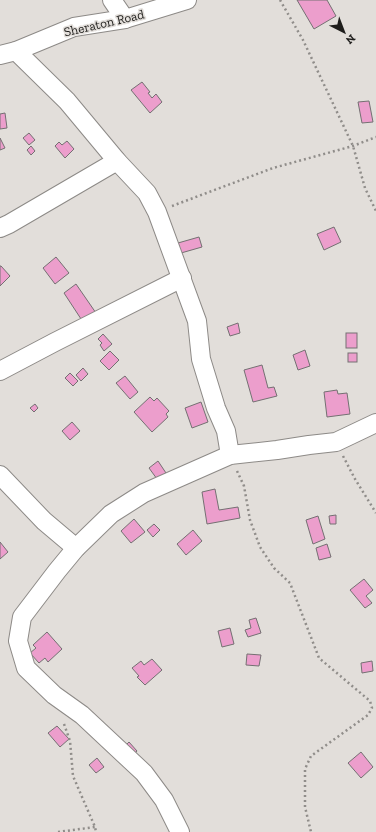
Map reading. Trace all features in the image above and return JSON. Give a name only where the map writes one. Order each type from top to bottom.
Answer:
[{"type":"street","points":[[112,0],[125,19]]},
{"type":"street","name":"Sheraton Road","points":[[8,53],[74,27],[125,19],[187,0]]},
{"type":"street","points":[[8,53],[67,101],[117,161],[147,193],[182,278],[197,321],[201,359],[216,408],[226,431],[230,455]]},
{"type":"street","points":[[0,228],[117,161]]},
{"type":"street","points":[[0,371],[182,278]]},
{"type":"street","points":[[180,832],[164,800],[144,773],[82,715],[54,695],[26,668],[18,642],[22,617],[76,548],[111,514],[144,493],[230,455],[336,442],[376,423]]},
{"type":"street","points":[[0,475],[44,521],[76,548]]},
{"type":"path","points":[[280,0],[303,40],[353,146],[365,188],[376,211]]},
{"type":"path","points":[[156,212],[273,168],[353,146],[376,137]]},
{"type":"path","points":[[336,442],[355,479],[376,513]]},
{"type":"path","points":[[230,455],[244,486],[250,520],[260,547],[274,568],[290,583],[319,658],[370,701],[372,708],[368,715],[311,756],[305,769],[305,807],[311,832]]},
{"type":"path","points":[[63,721],[70,741],[73,776],[96,832]]},
{"type":"path","points":[[58,832],[95,827]]},
{"type":"building","points":[[297,0],[327,0],[336,16],[314,29]]},
{"type":"building","points":[[142,82],[150,92],[148,93],[152,98],[156,94],[162,102],[150,113],[131,90]]},
{"type":"building","points":[[369,101],[373,122],[362,123],[358,102]]},
{"type":"building","points":[[5,113],[7,128],[0,129],[0,114]]},
{"type":"building","points":[[29,133],[35,140],[29,145],[23,138]]},
{"type":"building","points":[[0,138],[5,148],[0,150]]},
{"type":"building","points":[[67,141],[74,149],[65,158],[55,146],[59,142],[62,145]]},
{"type":"building","points":[[31,146],[35,151],[31,155],[27,150]]},
{"type":"building","points":[[334,227],[341,242],[324,250],[317,234]]},
{"type":"building","points":[[199,237],[202,247],[181,253],[178,243]]},
{"type":"building","points":[[56,257],[69,273],[55,284],[43,268]]},
{"type":"building","points":[[0,266],[10,276],[0,286]]},
{"type":"building","points":[[76,284],[96,313],[83,322],[64,293]]},
{"type":"building","points":[[238,323],[240,333],[230,336],[227,327]]},
{"type":"building","points":[[346,333],[357,333],[357,348],[346,348]]},
{"type":"building","points":[[103,334],[112,344],[104,351],[100,345],[102,343],[98,339]]},
{"type":"building","points":[[305,350],[310,366],[298,370],[293,355]]},
{"type":"building","points":[[110,351],[119,360],[109,370],[100,361]]},
{"type":"building","points":[[348,353],[357,353],[357,362],[348,362]]},
{"type":"building","points":[[262,365],[268,388],[274,387],[277,396],[253,402],[244,370]]},
{"type":"building","points":[[83,368],[88,374],[81,381],[76,375]]},
{"type":"building","points":[[70,373],[78,381],[73,386],[65,378]]},
{"type":"building","points":[[125,376],[138,392],[130,399],[116,383]]},
{"type":"building","points":[[337,390],[338,394],[347,393],[350,414],[327,417],[324,392]]},
{"type":"building","points":[[150,397],[154,401],[157,398],[169,411],[166,414],[168,417],[152,432],[134,412]]},
{"type":"building","points":[[201,402],[208,422],[192,428],[185,408]]},
{"type":"building","points":[[35,404],[38,408],[34,412],[30,408]]},
{"type":"building","points":[[72,422],[80,431],[70,440],[62,431]]},
{"type":"building","points":[[158,461],[166,473],[157,479],[149,468]]},
{"type":"building","points":[[215,489],[219,510],[238,507],[240,518],[207,524],[202,492]]},
{"type":"building","points":[[336,515],[336,524],[330,524],[329,516]]},
{"type":"building","points":[[318,516],[325,539],[313,544],[306,520]]},
{"type":"building","points":[[134,519],[145,532],[131,543],[121,531]]},
{"type":"building","points":[[154,524],[160,530],[153,537],[147,530]]},
{"type":"building","points":[[193,530],[202,541],[186,555],[177,544]]},
{"type":"building","points":[[0,542],[8,552],[0,559]]},
{"type":"building","points":[[327,544],[331,557],[319,560],[316,548]]},
{"type":"building","points":[[364,579],[373,590],[366,596],[372,603],[365,608],[350,590]]},
{"type":"building","points":[[256,618],[261,633],[248,637],[245,630],[251,628],[249,620]]},
{"type":"building","points":[[230,628],[234,644],[222,647],[218,631]]},
{"type":"building","points":[[47,632],[62,649],[48,662],[45,658],[39,663],[30,653],[36,648],[33,645]]},
{"type":"building","points":[[247,654],[261,655],[259,666],[246,665]]},
{"type":"building","points":[[152,659],[162,670],[145,685],[137,677],[139,676],[132,668],[141,661],[144,665]]},
{"type":"building","points":[[372,661],[373,671],[362,673],[361,663]]},
{"type":"building","points":[[57,726],[69,739],[60,747],[48,733]]},
{"type":"building","points":[[129,742],[137,751],[130,759],[121,750]]},
{"type":"building","points":[[361,752],[373,767],[361,778],[348,763]]},
{"type":"building","points":[[97,758],[104,767],[96,773],[89,765]]}]
